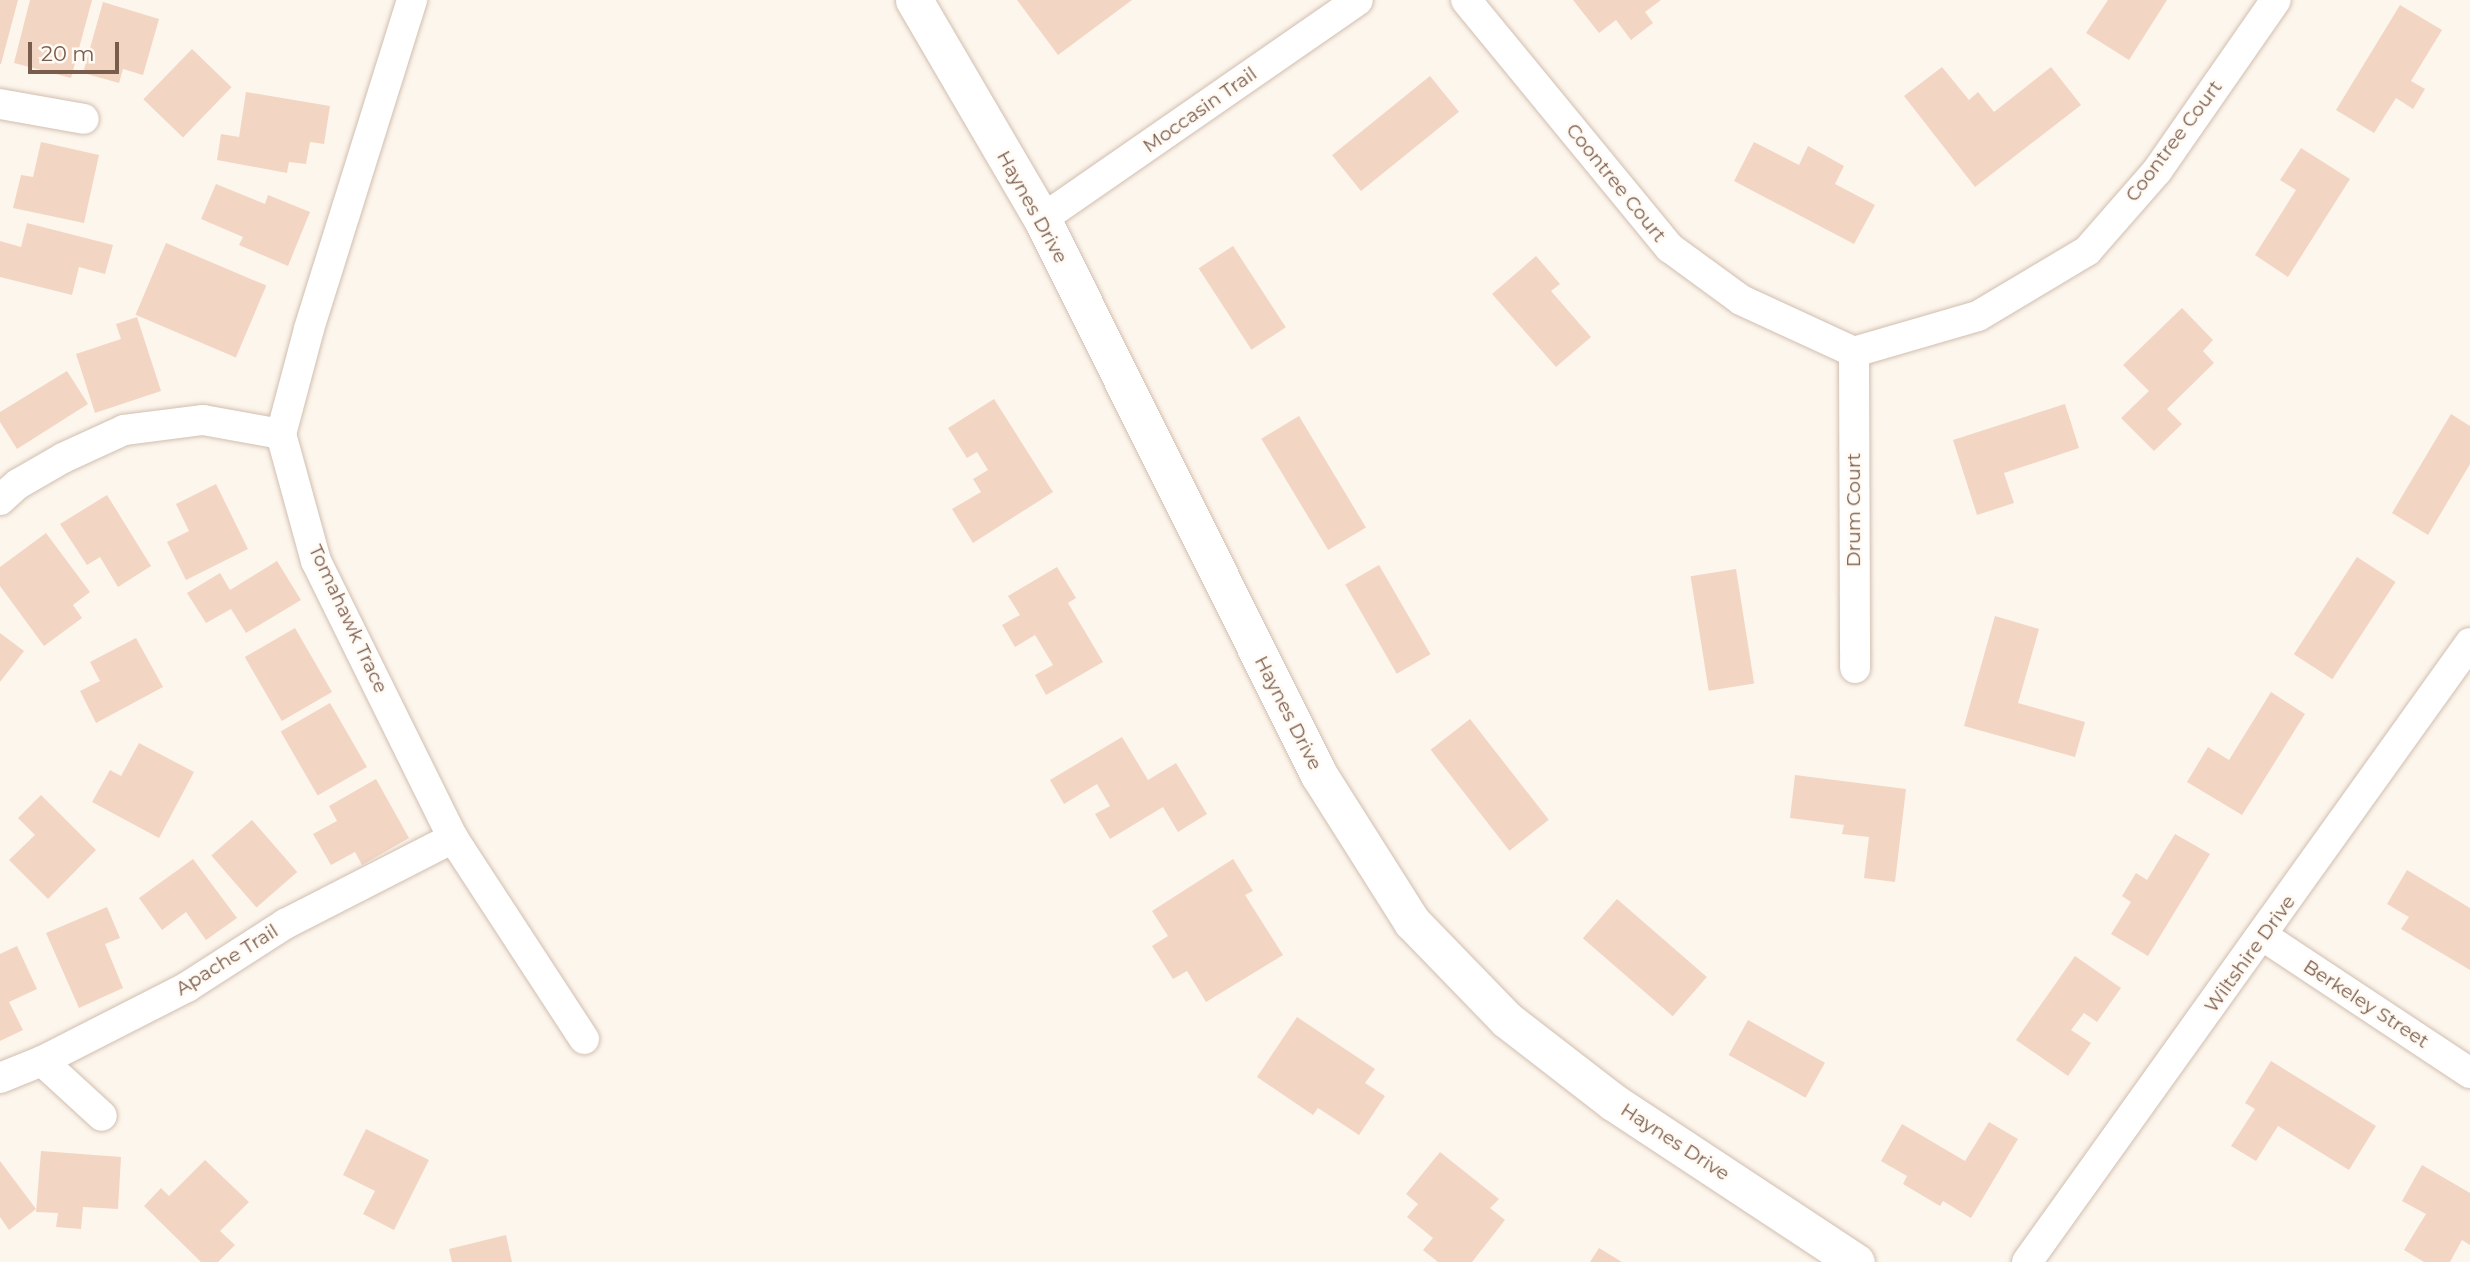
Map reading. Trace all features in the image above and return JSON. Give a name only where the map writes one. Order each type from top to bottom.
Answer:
[{"type":"street","points":[[6,485],[124,430],[203,420],[281,433],[309,329],[412,0]]},
{"type":"street","name":"Haynes Drive","points":[[914,0],[1042,219],[1319,775],[1412,922],[1507,1020],[1613,1102],[1856,1262]]},
{"type":"street","name":"Moccasin Trail","points":[[1042,219],[1358,0]]},
{"type":"street","name":"Coontree Court","points":[[1466,0],[1670,248],[1741,300],[1854,352],[1978,316],[2087,251],[2157,171],[2276,0]]},
{"type":"street","points":[[0,104],[84,118]]},
{"type":"street","name":"Drum Court","points":[[1854,352],[1855,668]]},
{"type":"street","name":"Tomahawk Trace","points":[[281,433],[316,561],[453,838],[584,1039]]},
{"type":"street","name":"Wiltshire Drive","points":[[2027,1262],[2263,936],[2470,643]]},
{"type":"street","name":"Apache Trail","points":[[0,1078],[42,1061],[187,987],[285,924],[453,838]]},
{"type":"street","name":"Berkeley Street","points":[[2263,936],[2470,1073]]},
{"type":"street","points":[[42,1061],[102,1116]]},
{"type":"building","points":[[0,0],[18,0],[1,64],[0,64]]},
{"type":"building","points":[[30,0],[92,0],[71,78],[14,63]]},
{"type":"building","points":[[1017,0],[1132,0],[1058,55]]},
{"type":"building","points":[[1573,0],[1661,0],[1645,12],[1653,23],[1631,40],[1616,20],[1599,33]]},
{"type":"building","points":[[2108,0],[2167,0],[2129,60],[2086,33]]},
{"type":"building","points":[[103,2],[159,19],[143,75],[123,69],[119,83],[83,73]]},
{"type":"building","points":[[2400,5],[2442,30],[2411,81],[2425,89],[2413,109],[2396,98],[2374,133],[2336,110]]},
{"type":"building","points":[[192,49],[232,87],[183,138],[143,99]]},
{"type":"building","points":[[1942,67],[1969,100],[1978,92],[1994,112],[2051,67],[2081,105],[1975,187],[1904,96]]},
{"type":"building","points":[[1430,76],[1459,112],[1361,191],[1332,155]]},
{"type":"building","points":[[246,92],[330,106],[324,144],[310,142],[306,164],[289,162],[287,173],[217,160],[221,134],[239,137]]},
{"type":"building","points":[[41,142],[99,155],[84,223],[13,208],[21,175],[33,177]]},
{"type":"building","points":[[1754,142],[1799,165],[1808,146],[1844,166],[1835,184],[1875,205],[1854,244],[1734,181]]},
{"type":"building","points":[[2301,148],[2350,179],[2288,277],[2255,255],[2296,190],[2280,180]]},
{"type":"building","points":[[216,184],[265,204],[268,195],[310,212],[288,266],[239,245],[243,237],[201,219]]},
{"type":"building","points":[[27,223],[113,245],[105,274],[79,267],[72,295],[0,277],[0,241],[21,247]]},
{"type":"building","points":[[166,243],[266,286],[236,357],[136,315]]},
{"type":"building","points":[[1233,246],[1286,327],[1251,350],[1199,268]]},
{"type":"building","points":[[1536,256],[1560,284],[1551,291],[1591,337],[1556,367],[1492,294]]},
{"type":"building","points":[[2182,308],[2213,340],[2203,351],[2214,363],[2167,409],[2182,424],[2154,451],[2121,418],[2149,391],[2123,365]]},
{"type":"building","points":[[137,317],[161,391],[95,413],[76,354],[121,339],[116,324]]},
{"type":"building","points":[[67,371],[88,404],[17,449],[0,422],[0,412]]},
{"type":"building","points":[[994,399],[1053,492],[973,543],[952,509],[981,492],[973,479],[988,470],[977,452],[967,458],[948,428]]},
{"type":"building","points":[[2065,404],[2079,448],[2004,473],[2014,503],[1977,515],[1953,440]]},
{"type":"building","points":[[2451,414],[2470,426],[2470,464],[2428,535],[2392,513]]},
{"type":"building","points":[[1299,416],[1366,527],[1328,550],[1261,439]]},
{"type":"building","points":[[216,484],[248,549],[186,580],[167,542],[189,531],[176,504]]},
{"type":"building","points":[[107,495],[151,566],[118,587],[100,557],[87,565],[60,524]]},
{"type":"building","points":[[46,533],[90,592],[73,605],[82,618],[44,646],[0,586],[0,567]]},
{"type":"building","points":[[2357,557],[2396,582],[2332,679],[2294,654]]},
{"type":"building","points":[[277,561],[301,600],[246,633],[231,609],[206,623],[187,593],[220,573],[230,590]]},
{"type":"building","points":[[1379,565],[1430,654],[1397,674],[1345,584]]},
{"type":"building","points":[[1057,567],[1076,598],[1068,603],[1103,662],[1046,695],[1035,675],[1053,665],[1035,635],[1015,647],[1002,625],[1020,615],[1008,596]]},
{"type":"building","points":[[1736,569],[1754,684],[1709,691],[1691,576]]},
{"type":"building","points":[[1995,616],[2039,629],[2018,703],[2085,722],[2075,757],[1964,726]]},
{"type":"building","points":[[295,628],[332,692],[282,721],[245,657]]},
{"type":"building","points":[[0,633],[24,651],[0,682]]},
{"type":"building","points":[[136,638],[163,687],[96,723],[80,691],[100,681],[90,662]]},
{"type":"building","points":[[2271,692],[2305,714],[2242,815],[2187,782],[2208,747],[2229,760]]},
{"type":"building","points":[[330,703],[367,767],[318,796],[281,732]]},
{"type":"building","points":[[1470,719],[1549,820],[1509,851],[1431,750]]},
{"type":"building","points":[[1122,737],[1148,780],[1176,763],[1207,814],[1178,832],[1163,807],[1110,839],[1095,814],[1110,806],[1097,784],[1064,804],[1050,780]]},
{"type":"building","points":[[139,743],[194,772],[159,838],[92,802],[110,770],[121,776]]},
{"type":"building","points":[[1795,775],[1906,789],[1895,882],[1864,878],[1869,837],[1842,834],[1844,825],[1790,818]]},
{"type":"building","points":[[376,779],[409,838],[362,865],[355,852],[331,865],[313,834],[337,821],[329,806]]},
{"type":"building","points":[[41,795],[96,850],[48,899],[9,860],[35,835],[18,818]]},
{"type":"building","points":[[252,820],[297,872],[257,908],[211,855]]},
{"type":"building","points":[[2175,834],[2210,854],[2148,956],[2111,934],[2131,902],[2122,896],[2136,873],[2147,880]]},
{"type":"building","points":[[193,859],[237,918],[206,940],[186,912],[162,930],[139,898]]},
{"type":"building","points":[[1233,859],[1253,891],[1245,895],[1283,955],[1206,1002],[1187,971],[1173,979],[1152,946],[1168,936],[1152,911]]},
{"type":"building","points":[[2407,870],[2470,908],[2470,970],[2401,929],[2409,917],[2387,904]]},
{"type":"building","points":[[1617,899],[1707,977],[1673,1016],[1583,938]]},
{"type":"building","points":[[107,907],[120,938],[105,944],[123,988],[79,1008],[46,933]]},
{"type":"building","points":[[17,946],[37,989],[9,1002],[23,1030],[0,1041],[0,954]]},
{"type":"building","points":[[2075,956],[2121,988],[2097,1022],[2084,1013],[2071,1030],[2091,1043],[2068,1076],[2016,1040]]},
{"type":"building","points":[[1297,1017],[1375,1069],[1365,1083],[1385,1096],[1359,1135],[1318,1108],[1313,1115],[1257,1077]]},
{"type":"building","points":[[1748,1020],[1825,1063],[1806,1098],[1729,1055]]},
{"type":"building","points":[[2271,1061],[2376,1126],[2349,1170],[2278,1126],[2256,1161],[2231,1146],[2255,1109],[2245,1103]]},
{"type":"building","points":[[1989,1122],[2018,1139],[1971,1218],[1943,1201],[1940,1206],[1903,1184],[1907,1176],[1881,1161],[1902,1124],[1965,1161]]},
{"type":"building","points":[[366,1129],[429,1160],[394,1230],[363,1214],[375,1191],[343,1175]]},
{"type":"building","points":[[41,1151],[121,1157],[118,1209],[83,1207],[81,1229],[56,1227],[58,1213],[36,1212]]},
{"type":"building","points":[[1440,1152],[1499,1199],[1490,1208],[1505,1220],[1472,1262],[1438,1262],[1423,1250],[1433,1238],[1407,1217],[1418,1204],[1406,1194]]},
{"type":"building","points":[[205,1160],[249,1202],[220,1231],[235,1245],[218,1262],[201,1262],[144,1206],[161,1188],[169,1196]]},
{"type":"building","points":[[0,1161],[36,1209],[9,1230],[0,1217]]},
{"type":"building","points":[[2422,1165],[2470,1193],[2470,1245],[2462,1240],[2450,1262],[2424,1262],[2404,1250],[2426,1214],[2402,1201]]},
{"type":"building","points":[[506,1235],[512,1262],[452,1262],[449,1249]]},
{"type":"building","points":[[1599,1248],[1622,1262],[1590,1262]]}]
